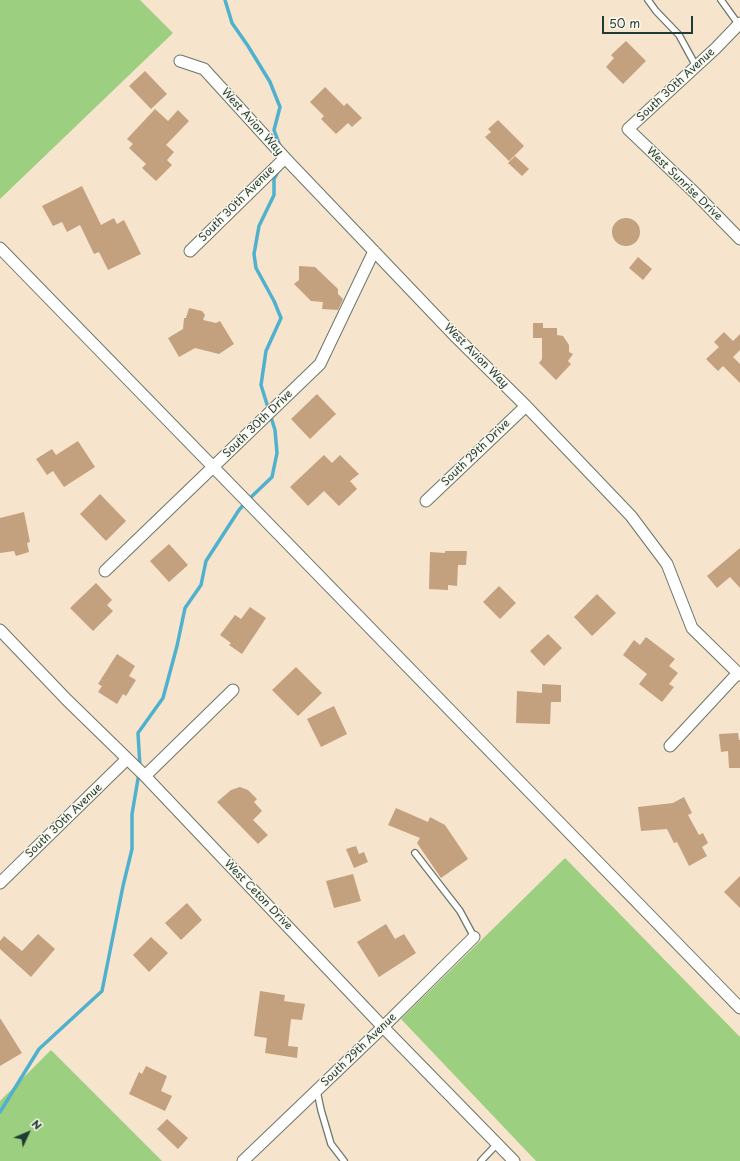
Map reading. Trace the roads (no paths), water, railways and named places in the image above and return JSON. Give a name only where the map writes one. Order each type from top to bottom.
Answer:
[{"type":"street","name":"South 30th Avenue","points":[[628,129],[739,24]]},
{"type":"street","name":"West Avion Way","points":[[180,61],[204,69],[285,158],[454,335],[526,406],[631,516],[667,564],[692,628],[739,675]]},
{"type":"street","name":"West Sunrise Drive","points":[[628,129],[694,192],[740,239]]},
{"type":"street","name":"South 30th Avenue","points":[[190,251],[285,158]]},
{"type":"street","points":[[0,248],[740,1008]]},
{"type":"street","name":"South 30th Drive","points":[[105,571],[320,364],[374,251]]},
{"type":"street","name":"South 29th Drive","points":[[426,501],[526,406]]},
{"type":"street","name":"West Ceton Drive","points":[[0,630],[67,700],[145,776],[514,1161]]},
{"type":"street","points":[[670,746],[739,675]]},
{"type":"street","points":[[145,776],[233,690]]},
{"type":"street","name":"South 30th Avenue","points":[[0,883],[128,759]]},
{"type":"street","name":"South 29th Avenue","points":[[243,1161],[384,1027],[474,937]]},
{"type":"lane","points":[[648,0],[656,11],[680,35],[696,66]]},
{"type":"lane","points":[[722,0],[739,24]]},
{"type":"lane","points":[[415,853],[460,911],[474,937]]},
{"type":"lane","points":[[316,1091],[320,1110],[331,1144],[344,1161]]},
{"type":"lane","points":[[481,1161],[497,1144]]},
{"type":"waterway","points":[[225,0],[232,23],[270,82],[280,107],[274,130],[280,146]]},
{"type":"waterway","points":[[140,767],[138,733],[163,698],[177,646],[185,608],[201,585],[206,561],[239,510],[272,477],[277,453],[275,430],[261,385],[266,351],[281,318],[274,301],[256,268],[254,254],[259,226],[274,195],[274,179],[279,170]]},
{"type":"waterway","points":[[0,1112],[39,1049],[102,991],[132,849],[132,814],[139,773]]}]
